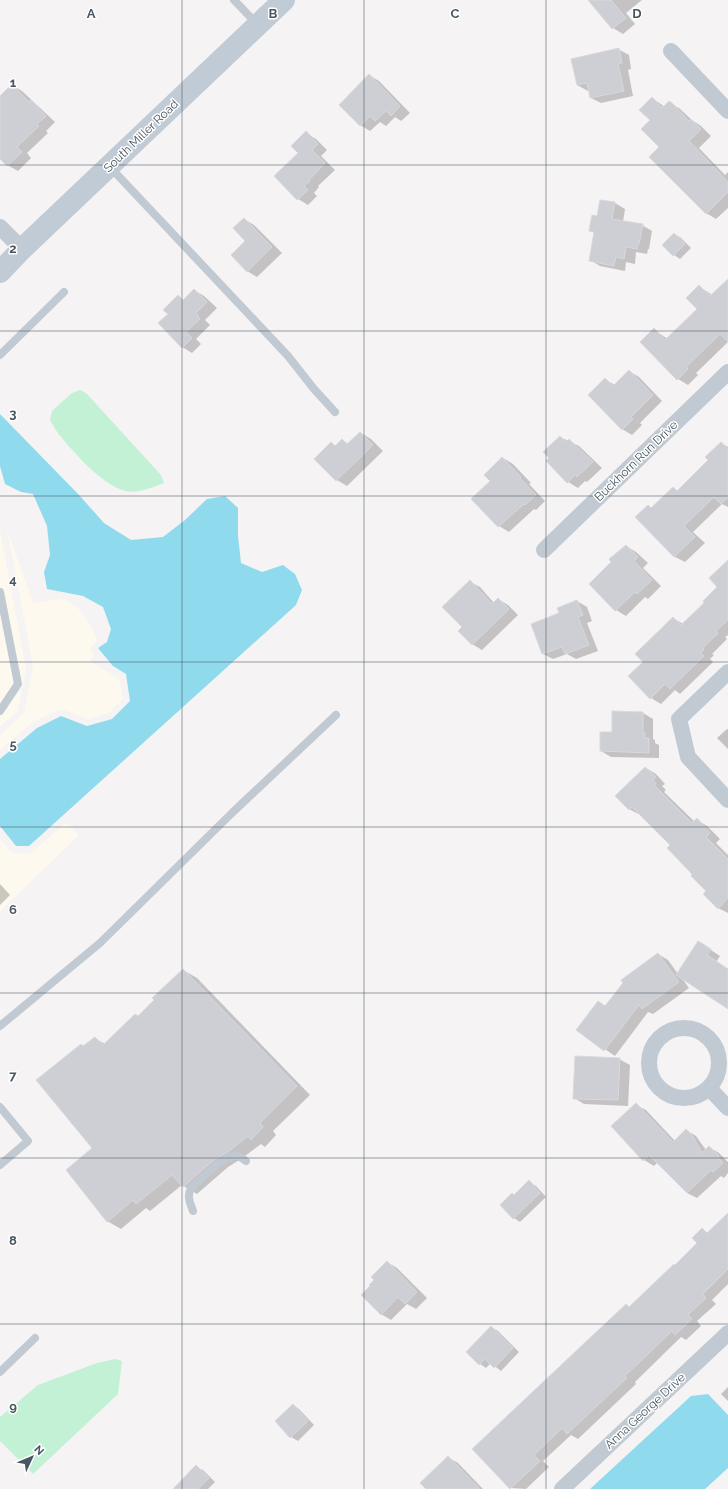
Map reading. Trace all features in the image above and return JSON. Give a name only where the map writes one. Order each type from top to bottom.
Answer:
[{"type":"street","name":"South Miller Road","points":[[0,272],[284,0]]},
{"type":"street","points":[[671,51],[728,111]]},
{"type":"street","points":[[0,226],[13,240],[24,248]]},
{"type":"street","name":"Buckhorn Run Drive","points":[[544,550],[728,372]]},
{"type":"street","points":[[728,672],[679,719],[688,757],[728,800]]},
{"type":"street","points":[[679,1028],[688,1028],[707,1038],[715,1048],[719,1064],[718,1073],[709,1088],[694,1097],[685,1098],[676,1097],[660,1089],[653,1078],[649,1065],[652,1048],[657,1041],[664,1035],[679,1028]]},
{"type":"street","points":[[709,1088],[728,1108]]},
{"type":"street","name":"Anna George Drive","points":[[562,1489],[728,1333]]},
{"type":"lane","points":[[234,0],[258,25]]},
{"type":"lane","points":[[109,166],[288,356],[314,389],[335,412]]},
{"type":"lane","points":[[0,355],[64,292]]},
{"type":"lane","points":[[0,592],[18,684],[0,711]]},
{"type":"lane","points":[[0,1026],[34,1000],[100,943],[233,812],[336,715]]},
{"type":"lane","points":[[0,1107],[28,1141],[0,1165]]},
{"type":"lane","points":[[193,1211],[188,1197],[192,1187],[226,1158],[234,1156],[240,1157],[246,1162]]},
{"type":"lane","points":[[0,1372],[35,1338]]},
{"type":"shaded area","points":[[7,529],[33,603],[59,599],[67,600],[79,609],[88,621],[97,638],[97,641],[91,647],[91,651],[94,655],[91,661],[119,679],[123,699],[109,713],[88,719],[64,710],[58,710],[32,723],[0,750],[0,735],[24,713],[33,666]]},
{"type":"shaded area","points":[[0,530],[26,668],[18,711],[0,727]]},
{"type":"shaded area","points":[[66,822],[79,835],[0,912],[0,838],[11,852],[27,854],[31,853]]},
{"type":"green space","points":[[80,390],[86,393],[161,475],[164,483],[140,491],[125,491],[108,483],[90,469],[75,453],[59,434],[50,420],[52,411],[72,393]]},
{"type":"green space","points":[[115,1359],[122,1361],[118,1394],[33,1474],[0,1441],[0,1417],[38,1385],[97,1363]]},
{"type":"water","points":[[0,414],[79,495],[104,523],[131,540],[163,537],[185,520],[207,499],[225,496],[238,508],[238,536],[241,563],[262,572],[283,565],[295,574],[302,590],[296,605],[29,846],[16,846],[0,826],[0,759],[37,728],[61,716],[87,726],[112,719],[130,701],[126,674],[113,666],[98,648],[107,642],[111,629],[103,607],[83,596],[47,589],[44,572],[50,555],[47,526],[33,494],[21,492],[5,484],[0,466]]},
{"type":"water","points":[[708,1394],[728,1415],[728,1468],[705,1489],[590,1489],[691,1396]]},
{"type":"building","points":[[588,0],[611,0],[626,18],[612,29]]},
{"type":"building","points":[[619,48],[622,63],[618,64],[624,91],[590,98],[587,83],[577,85],[571,59]]},
{"type":"building","points":[[369,74],[400,106],[391,116],[386,111],[375,121],[370,116],[360,126],[339,105]]},
{"type":"building","points":[[12,84],[29,102],[31,100],[46,116],[37,124],[39,126],[17,147],[22,152],[7,166],[0,159],[0,96]]},
{"type":"building","points":[[652,97],[662,108],[669,101],[689,121],[691,119],[701,129],[689,141],[728,182],[728,192],[706,214],[649,157],[659,147],[641,129],[650,120],[639,110]]},
{"type":"building","points":[[306,131],[318,144],[312,150],[325,163],[304,186],[308,190],[297,200],[274,176],[298,153],[291,146]]},
{"type":"building","points":[[600,200],[615,202],[612,219],[643,224],[637,249],[626,247],[624,259],[616,257],[614,266],[589,261],[594,232],[589,231],[592,215],[597,216]]},
{"type":"building","points":[[244,218],[272,247],[247,272],[231,255],[245,241],[233,228]]},
{"type":"building","points":[[674,233],[685,244],[673,256],[662,245]]},
{"type":"building","points":[[728,279],[728,342],[720,334],[686,367],[688,369],[677,380],[640,342],[654,328],[665,340],[697,309],[686,298],[699,285],[710,296]]},
{"type":"building","points":[[194,289],[207,302],[196,313],[200,319],[186,332],[192,338],[182,348],[158,323],[168,314],[163,310],[178,295],[183,300]]},
{"type":"building","points":[[629,370],[653,395],[631,417],[633,419],[622,430],[588,395],[605,378],[613,386]]},
{"type":"building","points":[[360,432],[373,445],[336,481],[314,459],[331,442],[335,446],[342,439],[347,444]]},
{"type":"building","points":[[560,436],[566,442],[569,439],[593,462],[577,477],[575,475],[567,483],[546,461],[549,458],[543,452]]},
{"type":"building","points":[[721,442],[728,449],[728,497],[721,504],[714,497],[684,526],[695,537],[674,557],[635,517],[648,505],[651,508],[673,487],[677,491],[708,460],[705,457]]},
{"type":"building","points":[[502,457],[536,495],[498,527],[471,499],[490,481],[484,475]]},
{"type":"building","points":[[626,545],[638,557],[634,561],[652,580],[637,594],[635,592],[615,611],[589,584],[611,562],[609,559]]},
{"type":"building","points":[[728,560],[728,620],[716,631],[718,633],[703,648],[704,649],[701,653],[704,656],[670,689],[665,684],[650,699],[628,676],[643,662],[635,654],[673,617],[681,625],[704,603],[703,601],[717,587],[709,578]]},
{"type":"building","points":[[470,580],[492,604],[498,598],[509,609],[472,645],[458,631],[462,627],[442,607]]},
{"type":"building","points":[[577,600],[583,615],[578,617],[589,645],[565,654],[562,647],[542,654],[531,624],[559,613],[557,608]]},
{"type":"building","points":[[612,711],[643,712],[643,733],[645,733],[645,738],[649,738],[649,753],[600,751],[600,732],[612,732]]},
{"type":"building","points":[[645,767],[656,777],[653,780],[656,784],[654,785],[692,823],[697,818],[710,833],[706,837],[728,859],[728,898],[718,909],[703,894],[706,891],[691,876],[692,874],[667,848],[670,845],[632,807],[629,810],[615,796]]},
{"type":"building","points":[[698,941],[711,949],[707,955],[728,969],[728,1009],[676,975]]},
{"type":"building","points":[[658,953],[679,982],[642,1009],[639,1005],[604,1051],[576,1030],[598,1001],[605,1006],[623,983],[621,980]]},
{"type":"building","points":[[183,969],[297,1086],[260,1123],[263,1127],[251,1140],[248,1136],[228,1152],[215,1159],[183,1187],[172,1175],[136,1204],[133,1200],[107,1222],[66,1170],[92,1148],[36,1080],[81,1044],[83,1046],[95,1037],[103,1045],[135,1014],[138,1016],[154,1000],[152,998]]},
{"type":"building","points":[[575,1056],[620,1058],[618,1100],[573,1099]]},
{"type":"building","points":[[636,1103],[673,1142],[686,1129],[692,1135],[702,1153],[709,1146],[719,1156],[718,1157],[723,1163],[713,1172],[711,1170],[687,1193],[649,1155],[643,1161],[611,1126]]},
{"type":"building","points":[[529,1180],[540,1193],[513,1219],[500,1205],[512,1193],[514,1195]]},
{"type":"building","points":[[728,1213],[728,1269],[703,1294],[706,1298],[688,1315],[692,1319],[675,1335],[672,1331],[625,1376],[627,1378],[567,1434],[562,1428],[534,1455],[540,1461],[510,1489],[472,1449],[626,1304],[629,1307],[674,1264],[675,1265],[697,1243],[692,1238],[702,1228],[707,1233]]},
{"type":"building","points":[[387,1261],[417,1292],[405,1304],[398,1297],[381,1315],[361,1295],[374,1280],[371,1277]]},
{"type":"building","points":[[491,1326],[513,1348],[494,1368],[485,1359],[479,1365],[466,1352]]},
{"type":"building","points":[[293,1404],[308,1421],[290,1438],[275,1421]]},
{"type":"building","points":[[448,1456],[480,1489],[426,1489],[420,1483]]},
{"type":"building","points":[[196,1465],[209,1478],[198,1489],[173,1489]]}]
